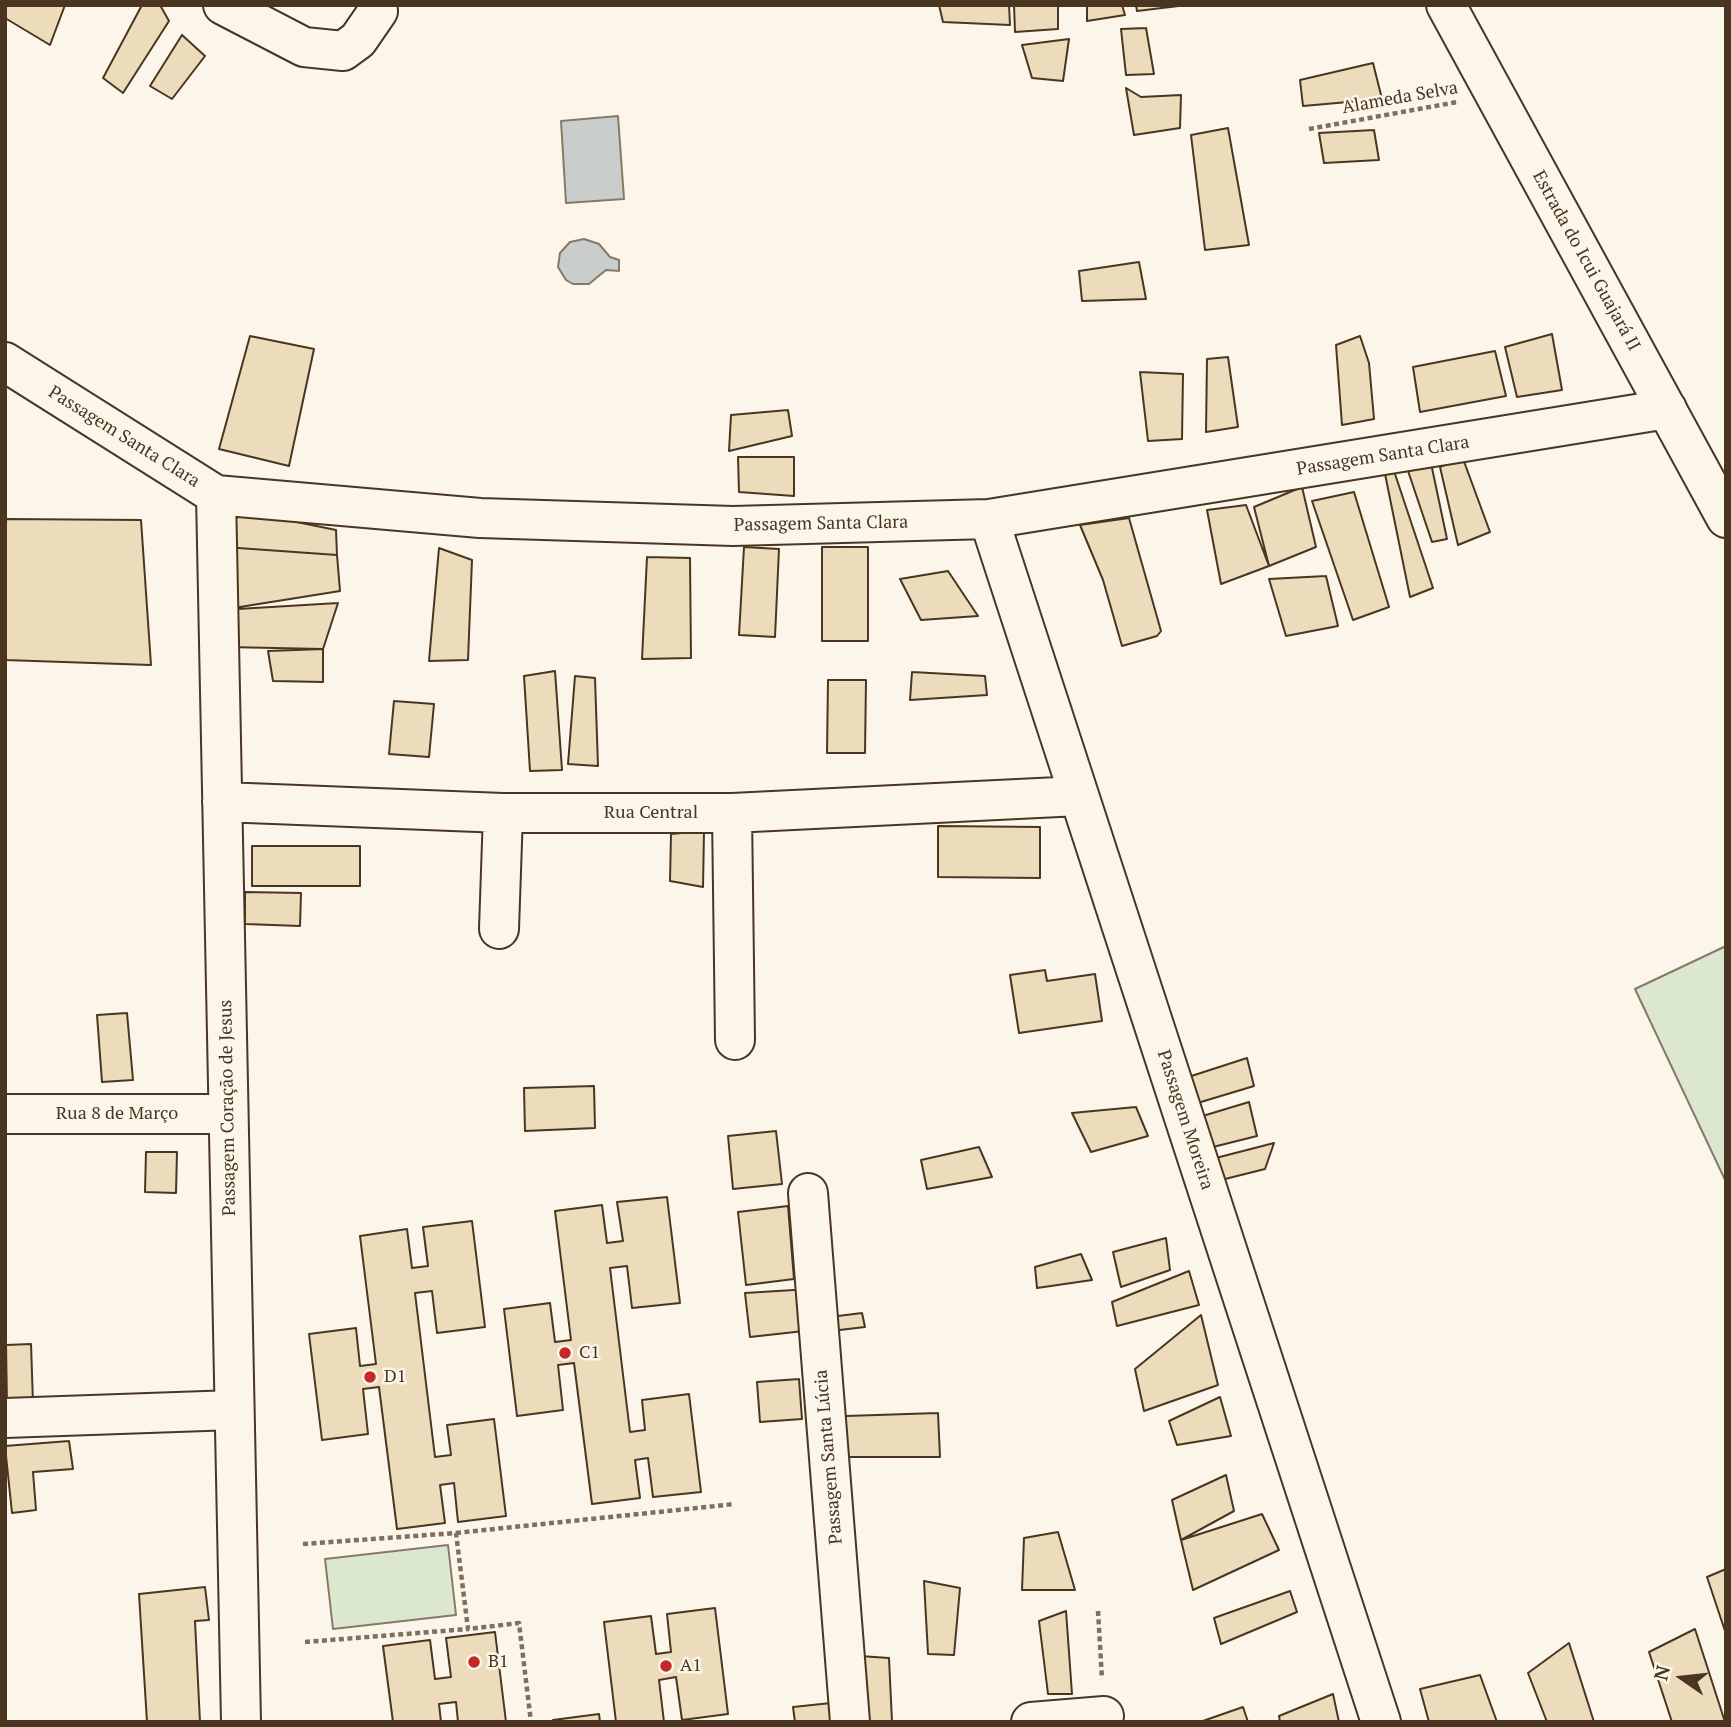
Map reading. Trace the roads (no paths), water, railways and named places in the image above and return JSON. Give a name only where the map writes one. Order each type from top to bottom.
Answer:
[{"type":"street","points":[[223,5],[304,47],[344,51],[358,40],[378,11],[377,5]]},
{"type":"street","name":"Estrada do Icui Guajará II","points":[[1446,5],[1726,518]]},
{"type":"street","name":"Passagem Santa Clara","points":[[5,362],[216,495],[480,518],[693,525],[759,526],[989,519],[1667,409]]},
{"type":"street","name":"Passagem Coração de Jesus","points":[[216,495],[241,1722]]},
{"type":"street","name":"Passagem Moreira","points":[[989,519],[1381,1722]]},
{"type":"street","name":"Rua Central","points":[[222,802],[503,813],[732,813],[1079,796]]},
{"type":"street","points":[[499,929],[503,813]]},
{"type":"street","points":[[732,813],[735,1040]]},
{"type":"street","name":"Rua 8 de Março","points":[[5,1114],[228,1114]]},
{"type":"street","name":"Passagem Santa Lúcia","points":[[808,1193],[850,1722]]},
{"type":"street","points":[[5,1418],[234,1410]]},
{"type":"street","points":[[1031,1722],[1104,1716]]},
{"type":"place","name":"C1","points":[[565,1353]]},
{"type":"place","name":"D1","points":[[370,1377]]},
{"type":"place","name":"B1","points":[[474,1662]]},
{"type":"place","name":"A1","points":[[666,1666]]}]
